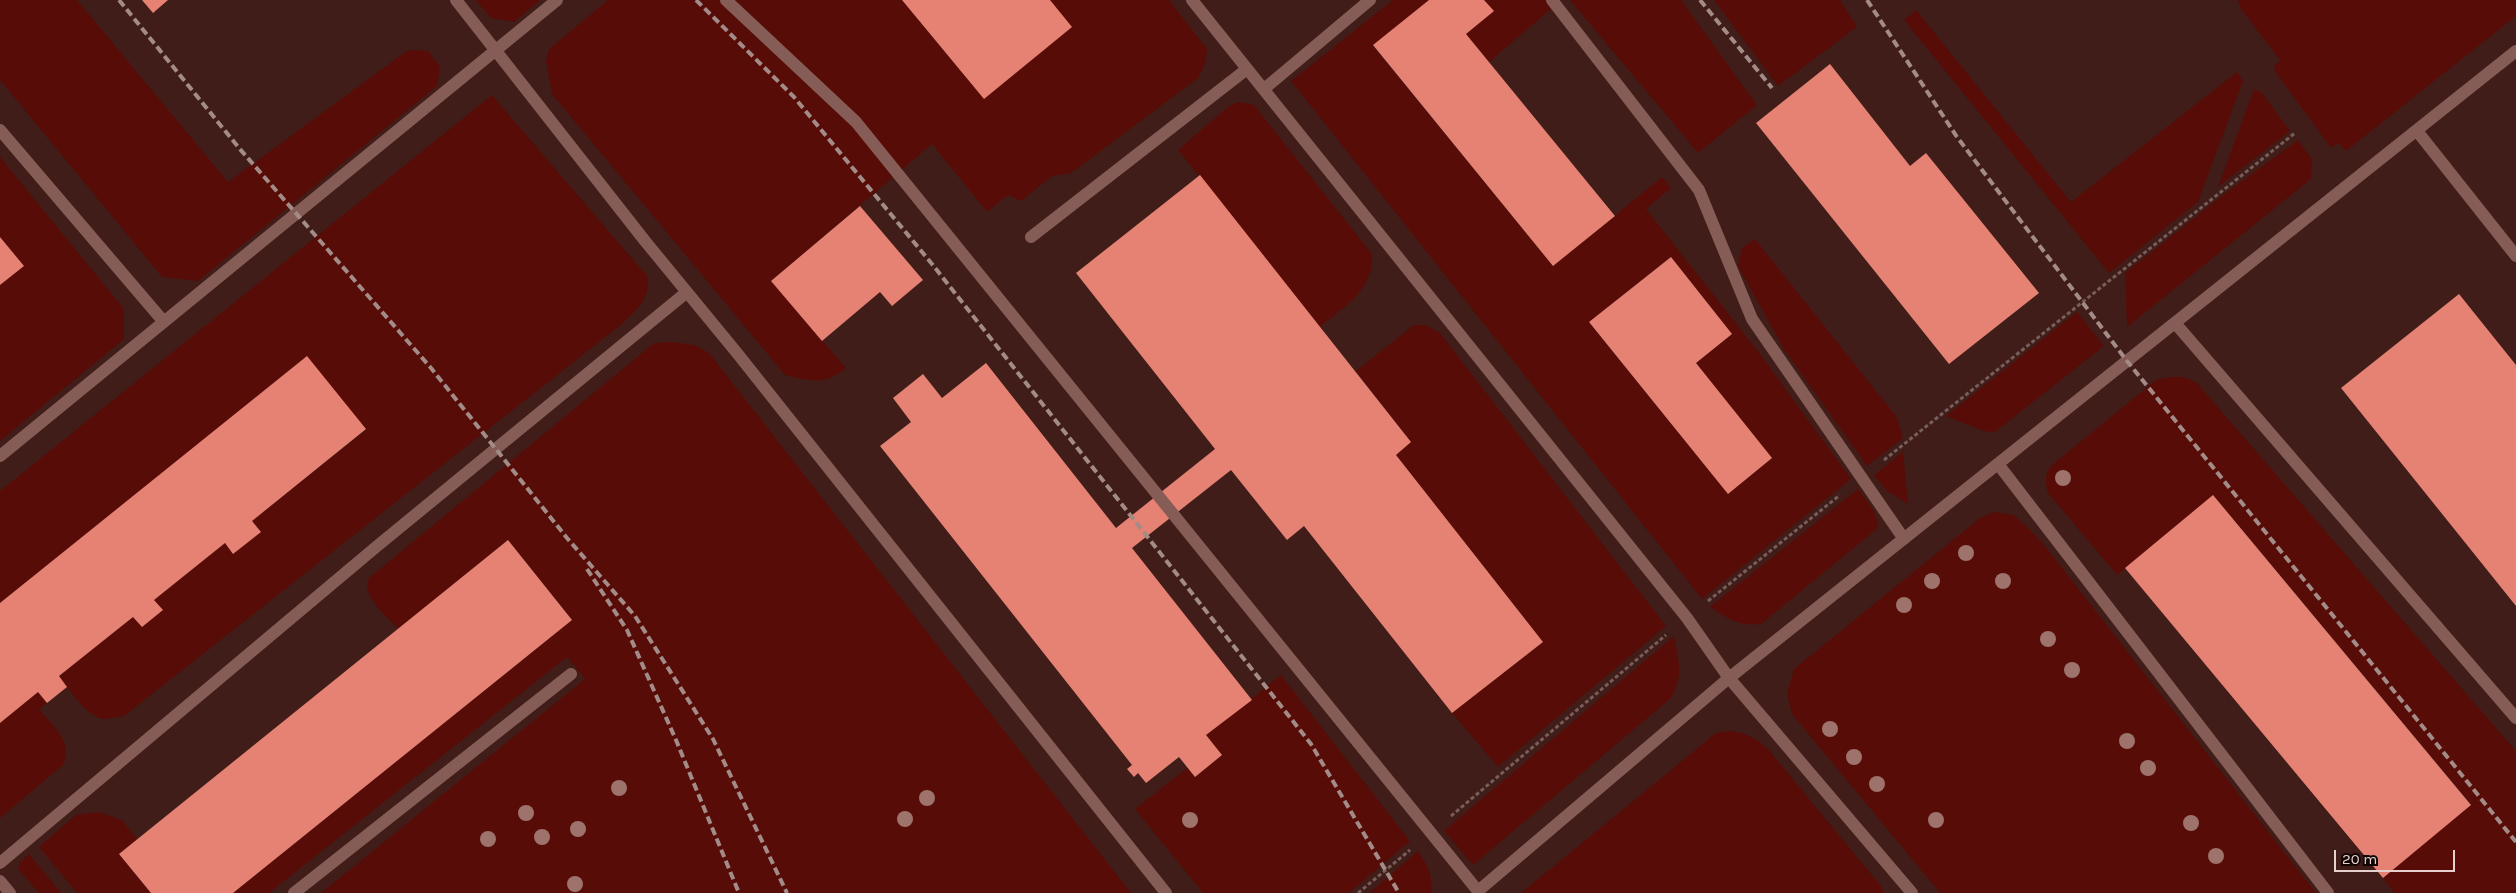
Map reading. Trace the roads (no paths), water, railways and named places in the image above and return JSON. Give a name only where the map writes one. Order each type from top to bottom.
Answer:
[{"type":"lane","points":[[456,0],[494,52],[1166,893]]},
{"type":"lane","points":[[0,456],[557,0]]},
{"type":"lane","points":[[726,0],[856,122],[1478,892],[1729,678],[2516,51]]},
{"type":"lane","points":[[1192,0],[1687,618],[1729,678],[1912,893]]},
{"type":"lane","points":[[1264,89],[1370,0]]},
{"type":"lane","points":[[1552,0],[1700,190],[1752,318],[1904,540]]},
{"type":"lane","points":[[1031,237],[1247,69]]},
{"type":"lane","points":[[0,130],[164,322]]},
{"type":"lane","points":[[2417,131],[2516,256]]},
{"type":"lane","points":[[0,864],[376,547],[687,292]]},
{"type":"lane","points":[[2175,323],[2516,718]]},
{"type":"lane","points":[[1998,464],[2328,893]]},
{"type":"lane","points":[[294,893],[571,674]]},
{"type":"lane","points":[[0,881],[10,893]]},
{"type":"railway","points":[[119,0],[239,148],[431,368],[567,538],[635,616],[713,739],[787,893]]},
{"type":"railway","points":[[696,0],[794,97],[932,264],[1311,744],[1399,893]]},
{"type":"railway","points":[[1700,0],[1772,88]]},
{"type":"railway","points":[[1867,0],[1957,137],[2127,361],[2516,842]]},
{"type":"railway","points":[[587,569],[627,630],[676,740],[739,893]]}]
